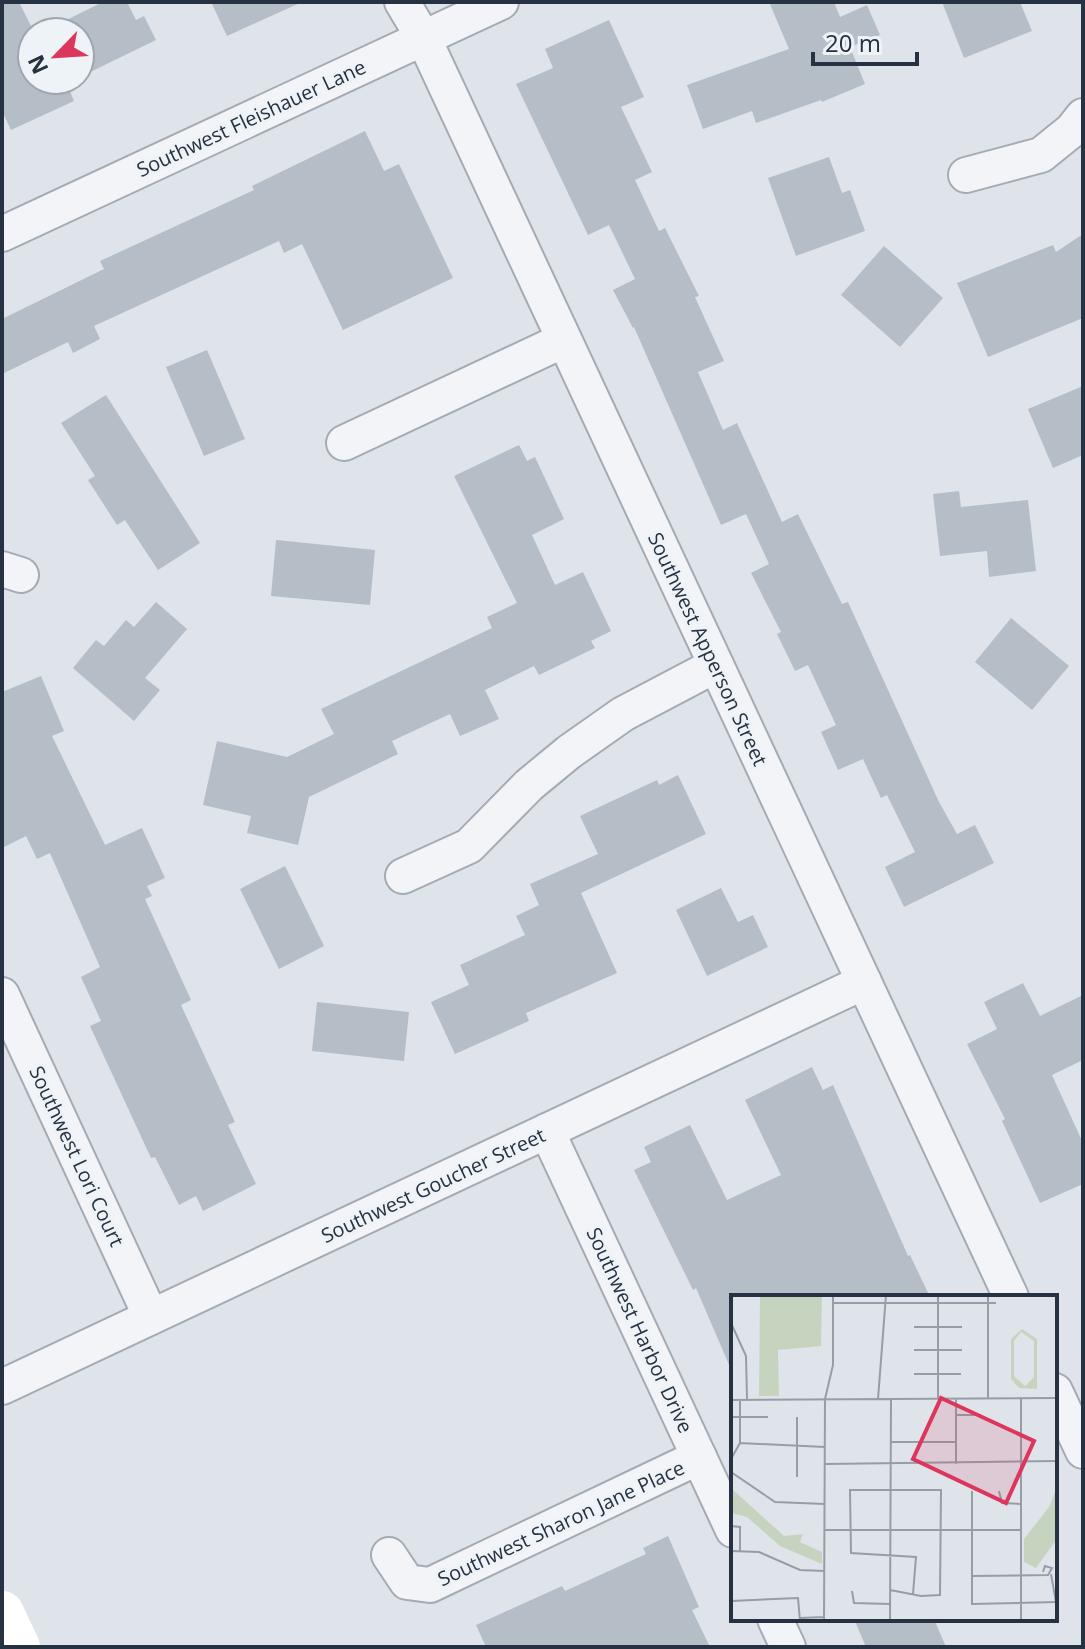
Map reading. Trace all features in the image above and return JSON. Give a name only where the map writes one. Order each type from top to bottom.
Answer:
[{"type":"main road","points":[[2,1613],[18,1647]]},
{"type":"street","name":"Southwest Apperson Street","points":[[402,2],[423,37],[1010,1295]]},
{"type":"street","name":"Southwest Fleishauer Lane","points":[[2,234],[501,2]]},
{"type":"street","points":[[966,175],[1041,155],[1072,130],[1083,116]]},
{"type":"street","points":[[344,443],[564,340]]},
{"type":"street","points":[[403,876],[469,846],[529,785],[569,752],[623,714],[716,665]]},
{"type":"street","name":"Southwest Goucher Street","points":[[2,1387],[864,982]]},
{"type":"street","name":"Southwest Lori Court","points":[[2,995],[151,1317]]},
{"type":"street","name":"Southwest Harbor Drive","points":[[547,1131],[731,1526]]},
{"type":"street","points":[[1057,1395],[1083,1451]]},
{"type":"street","name":"Southwest Sharon Jane Place","points":[[389,1555],[407,1582],[430,1585],[699,1457]]},
{"type":"street","points":[[776,1621],[788,1647]]},
{"type":"building","points":[[2,2],[19,2],[26,16],[16,16],[16,96],[72,96],[74,101],[11,130],[2,111]]},
{"type":"building","points":[[103,2],[127,2],[136,20],[144,16],[156,40],[96,69],[96,16],[75,16]]},
{"type":"building","points":[[211,2],[302,2],[227,36]]},
{"type":"building","points":[[769,2],[834,2],[840,17],[867,5],[880,35],[850,47],[865,84],[822,102],[756,123],[752,111],[703,129],[687,85],[789,49]]},
{"type":"building","points":[[942,2],[1020,2],[1032,31],[964,58]]},
{"type":"building","points":[[609,20],[644,97],[621,107],[652,172],[635,180],[659,231],[665,228],[699,296],[695,297],[724,361],[698,372],[723,430],[737,423],[782,522],[798,514],[842,604],[848,602],[939,802],[957,834],[975,825],[994,863],[904,907],[885,867],[915,852],[887,795],[881,798],[863,759],[838,770],[821,732],[836,725],[808,665],[795,671],[777,634],[781,632],[751,573],[769,564],[746,514],[721,525],[634,327],[613,290],[635,279],[609,225],[588,235],[516,84],[553,68],[545,49]]},
{"type":"building","points":[[365,131],[384,171],[399,164],[453,278],[343,330],[302,244],[284,253],[279,241],[94,326],[100,339],[73,353],[68,342],[2,374],[2,319],[104,269],[100,261],[254,190],[252,186]]},
{"type":"building","points":[[829,157],[842,193],[850,190],[865,231],[796,256],[768,178]]},
{"type":"building","points":[[1083,234],[1083,318],[988,357],[957,283],[1053,245],[1056,252]]},
{"type":"building","points":[[884,246],[943,298],[900,347],[841,295]]},
{"type":"building","points":[[207,350],[245,439],[204,456],[166,367]]},
{"type":"building","points":[[1083,386],[1083,455],[1053,468],[1028,409]]},
{"type":"building","points":[[106,395],[200,543],[158,570],[125,520],[117,525],[88,480],[95,476],[61,423]]},
{"type":"building","points":[[519,445],[527,461],[535,457],[564,519],[532,535],[555,585],[583,572],[611,631],[591,641],[595,648],[539,675],[534,666],[485,690],[499,719],[460,736],[450,714],[392,741],[398,754],[309,797],[298,845],[247,833],[251,816],[203,805],[217,741],[287,757],[334,734],[321,709],[492,628],[487,617],[517,603],[454,476]]},
{"type":"building","points":[[959,491],[961,507],[1028,500],[1036,571],[989,577],[987,551],[940,556],[933,494]]},
{"type":"building","points":[[276,540],[375,550],[370,605],[271,596]]},
{"type":"building","points":[[156,602],[187,629],[145,678],[160,690],[134,721],[73,668],[96,640],[104,646],[126,620],[134,627]]},
{"type":"building","points":[[1011,618],[1069,666],[1032,710],[975,662]]},
{"type":"building","points":[[41,676],[64,731],[52,736],[105,845],[142,828],[165,878],[147,886],[152,896],[145,899],[191,1000],[181,1005],[235,1122],[228,1125],[256,1184],[203,1211],[196,1196],[179,1205],[155,1157],[151,1158],[90,1026],[101,1021],[81,977],[100,967],[50,853],[37,859],[26,836],[2,848],[2,692]]},
{"type":"building","points":[[678,775],[706,834],[581,893],[617,973],[526,1013],[529,1021],[455,1054],[431,1002],[469,985],[460,965],[525,935],[516,916],[539,905],[530,884],[598,854],[580,816],[657,780],[659,785]]},
{"type":"building","points":[[285,866],[324,946],[279,969],[240,889]]},
{"type":"building","points":[[721,888],[738,922],[753,915],[768,947],[707,976],[676,910]]},
{"type":"building","points":[[1023,983],[1040,1016],[1083,995],[1083,1060],[1052,1075],[1083,1143],[1083,1184],[1040,1203],[1002,1121],[1005,1119],[967,1044],[997,1029],[984,1002]]},
{"type":"building","points":[[317,1002],[409,1012],[404,1061],[312,1051]]},
{"type":"building","points":[[812,1067],[823,1090],[833,1085],[908,1256],[929,1295],[731,1295],[731,1369],[696,1288],[693,1290],[634,1170],[651,1162],[644,1147],[690,1125],[727,1200],[781,1175],[745,1100]]},
{"type":"building","points":[[668,1536],[699,1607],[692,1610],[710,1647],[486,1647],[476,1625],[562,1586],[565,1591],[646,1554],[643,1548]]},
{"type":"building","points":[[855,1621],[935,1621],[946,1647],[866,1647]]}]
